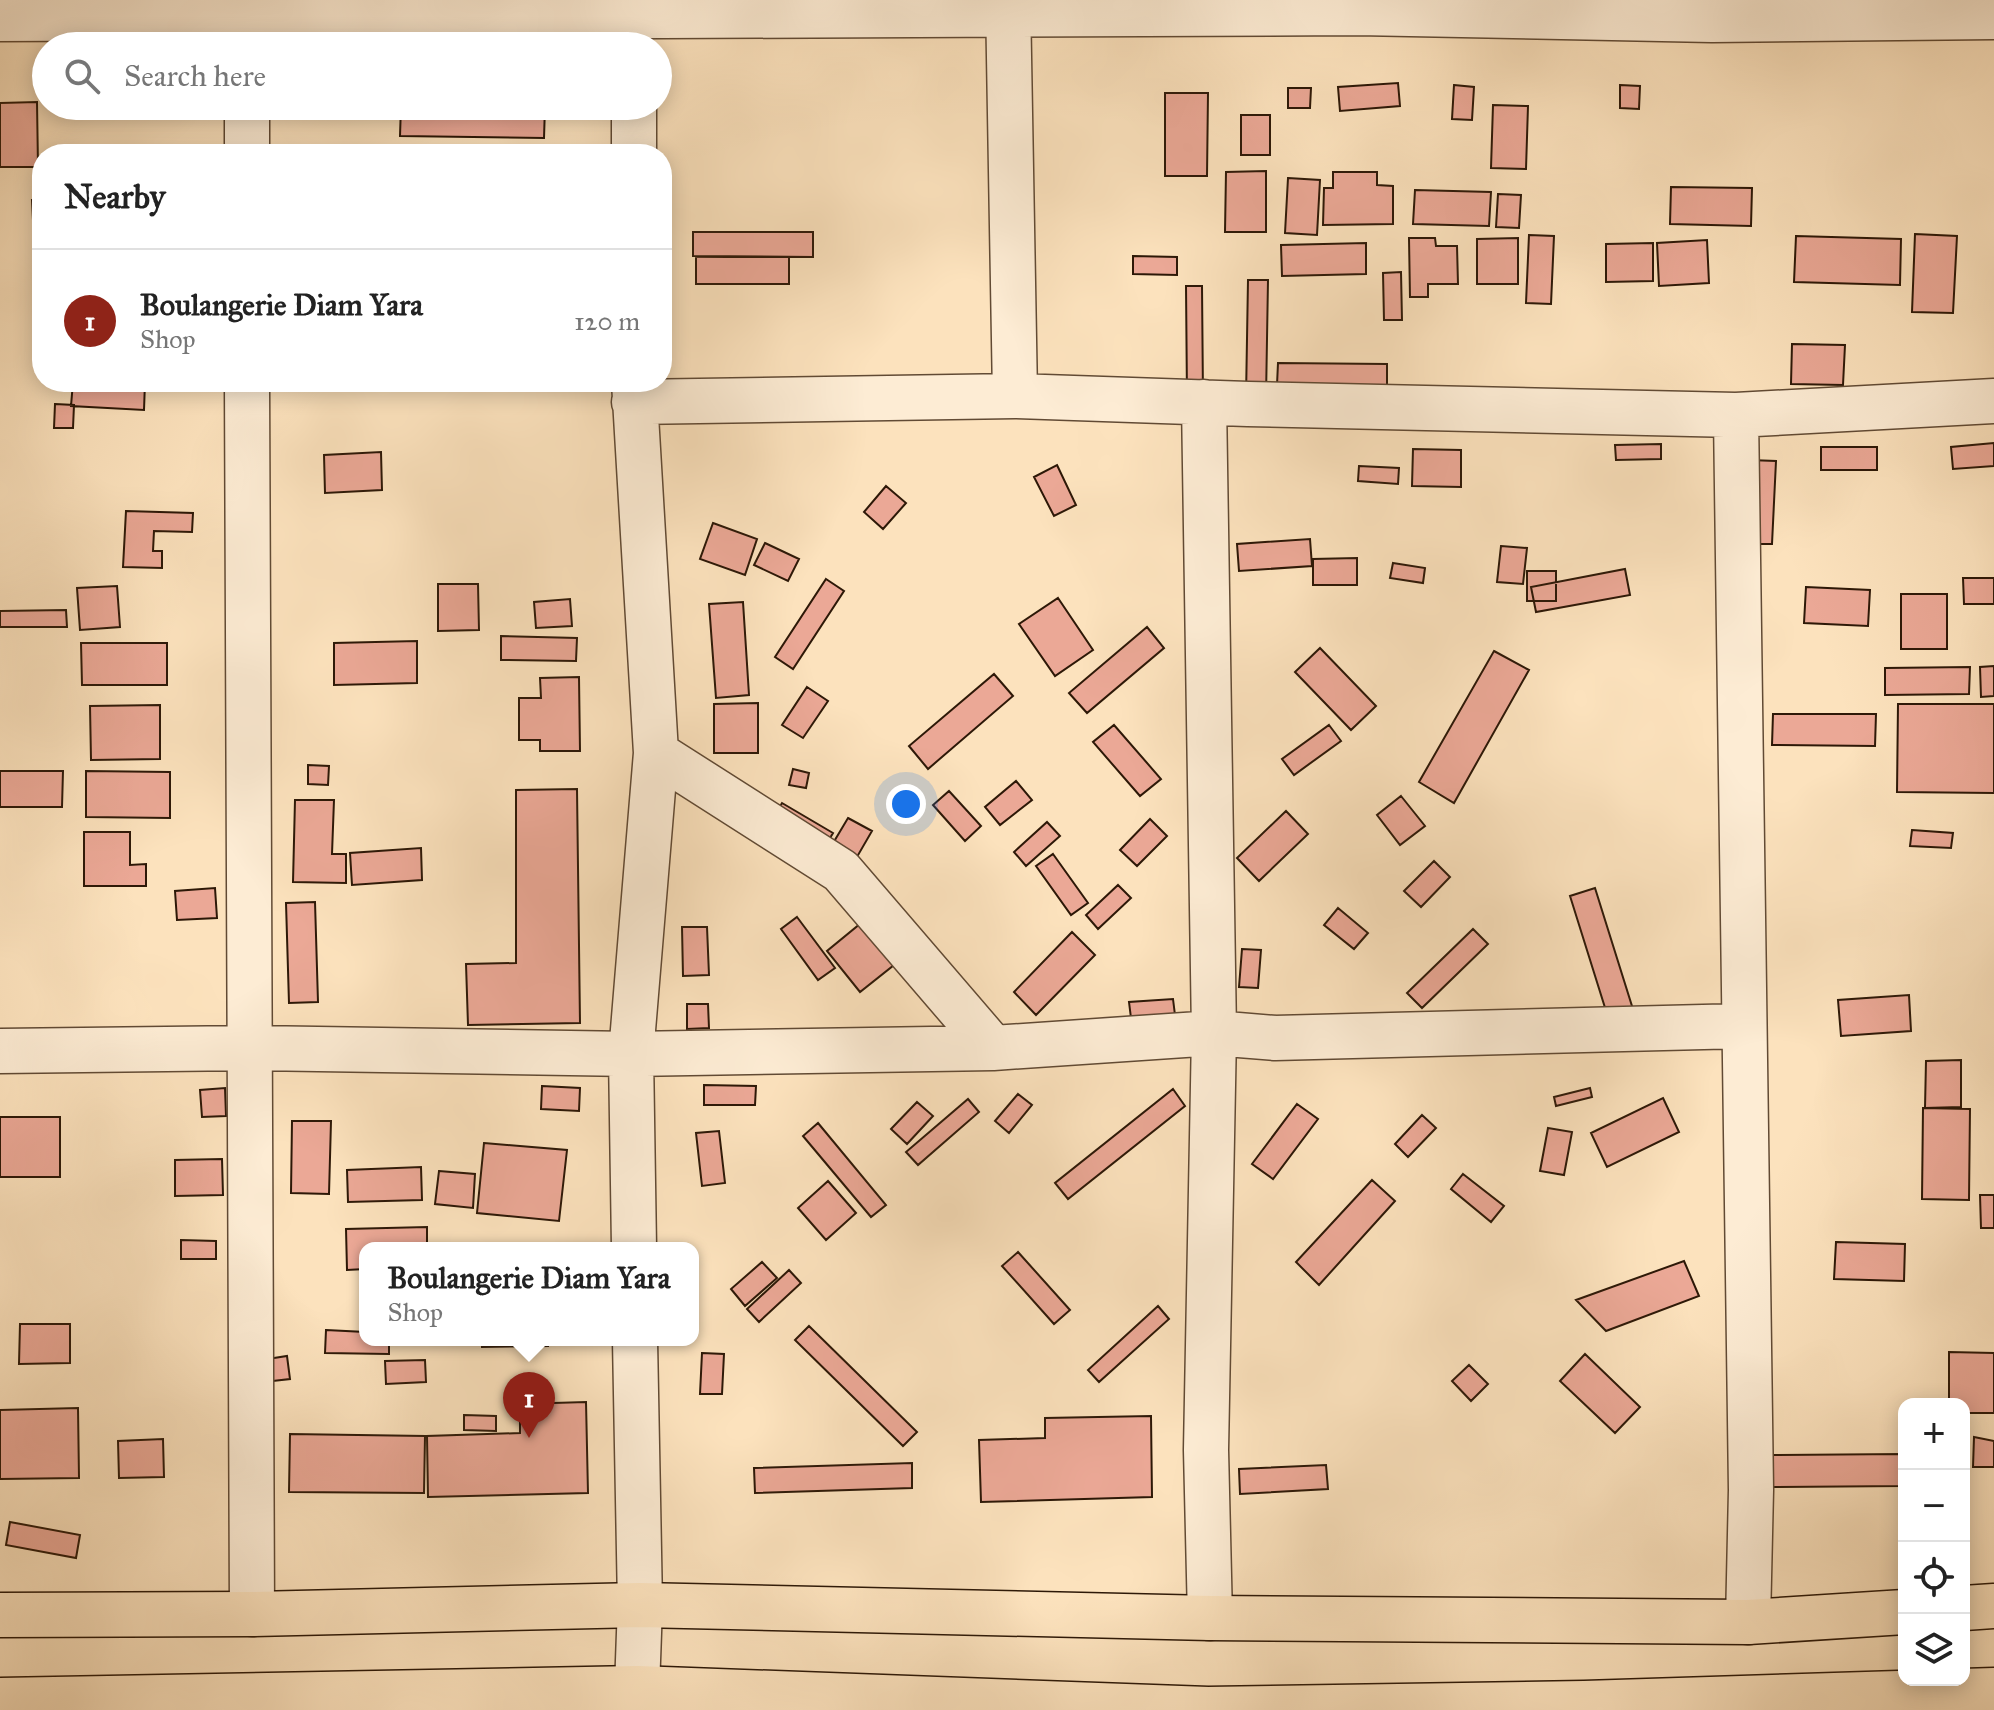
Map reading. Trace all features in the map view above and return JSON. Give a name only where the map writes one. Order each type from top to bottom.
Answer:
[{"type":"highway","points":[[0,1615],[252,1614],[640,1605],[1210,1618],[1748,1622],[1898,1612]]},
{"type":"highway","points":[[1970,1608],[1994,1606]]},
{"type":"highway","points":[[0,1700],[639,1699],[1208,1709],[1582,1706],[1994,1690]]},
{"type":"street","points":[[0,19],[247,32],[1008,8],[1358,6],[1994,17]]},
{"type":"street","points":[[1008,8],[1015,396]]},
{"type":"street","points":[[247,120],[247,144]]},
{"type":"street","points":[[634,120],[634,144]]},
{"type":"street","points":[[247,392],[252,1614]]},
{"type":"street","points":[[634,1242],[631,1054],[656,753],[634,392],[1015,396],[1736,415],[1994,401]]},
{"type":"street","points":[[1204,402],[1214,1033],[1206,1450],[1210,1618]]},
{"type":"street","points":[[1736,415],[1751,1490],[1748,1622]]},
{"type":"street","points":[[656,753],[841,871],[993,1048]]},
{"type":"street","points":[[0,1051],[249,1048],[631,1054],[993,1048],[1214,1033],[1275,1038],[1743,1026]]},
{"type":"street","points":[[635,1346],[639,1699]]},
{"type":"building","points":[[1398,83],[1400,106],[1340,111],[1338,87]]},
{"type":"building","points":[[1454,85],[1474,87],[1472,120],[1452,119]]},
{"type":"building","points":[[1620,85],[1640,86],[1639,109],[1620,108]]},
{"type":"building","points":[[1288,88],[1311,88],[1310,108],[1288,108]]},
{"type":"building","points":[[1165,93],[1208,93],[1207,176],[1165,176]]},
{"type":"building","points":[[32,102],[32,120],[37,120],[38,144],[32,144],[32,167],[0,167],[0,103]]},
{"type":"building","points":[[1493,105],[1528,106],[1526,169],[1491,168]]},
{"type":"building","points":[[1241,115],[1270,115],[1270,155],[1241,155]]},
{"type":"building","points":[[401,120],[545,120],[544,138],[400,136]]},
{"type":"building","points":[[1266,171],[1266,232],[1225,232],[1226,172]]},
{"type":"building","points":[[1333,172],[1377,172],[1377,185],[1393,186],[1393,224],[1323,225],[1324,188],[1333,188]]},
{"type":"building","points":[[1288,178],[1320,180],[1317,235],[1285,233]]},
{"type":"building","points":[[1671,187],[1752,188],[1751,226],[1670,224]]},
{"type":"building","points":[[1415,190],[1491,192],[1489,226],[1413,224]]},
{"type":"building","points":[[1498,194],[1521,195],[1519,228],[1496,227]]},
{"type":"building","points":[[693,232],[813,232],[813,257],[693,256]]},
{"type":"building","points":[[1915,234],[1957,236],[1953,313],[1912,312]]},
{"type":"building","points":[[1529,235],[1554,236],[1551,304],[1526,303]]},
{"type":"building","points":[[1796,236],[1901,239],[1900,285],[1794,282]]},
{"type":"building","points":[[1409,238],[1435,238],[1436,246],[1457,246],[1458,284],[1428,284],[1428,297],[1410,297]]},
{"type":"building","points":[[1518,238],[1518,284],[1477,284],[1477,239]]},
{"type":"building","points":[[1707,240],[1709,283],[1659,286],[1657,243]]},
{"type":"building","points":[[1366,243],[1366,274],[1282,276],[1281,245]]},
{"type":"building","points":[[1653,243],[1653,281],[1606,282],[1606,244]]},
{"type":"building","points":[[1133,256],[1177,257],[1177,275],[1133,274]]},
{"type":"building","points":[[696,257],[789,257],[789,284],[696,284]]},
{"type":"building","points":[[1401,272],[1402,320],[1384,320],[1383,273]]},
{"type":"building","points":[[1248,280],[1268,280],[1266,398],[1246,398]]},
{"type":"building","points":[[1186,286],[1202,286],[1203,397],[1187,398]]},
{"type":"building","points":[[1792,344],[1845,345],[1843,385],[1791,384]]},
{"type":"building","points":[[1278,363],[1387,364],[1387,386],[1277,385]]},
{"type":"building","points":[[72,392],[145,392],[144,410],[71,406]]},
{"type":"building","points":[[55,404],[74,405],[73,428],[54,428]]},
{"type":"building","points":[[1994,443],[1994,466],[1953,469],[1951,447]]},
{"type":"building","points":[[1661,444],[1661,459],[1616,460],[1615,445]]},
{"type":"building","points":[[1821,447],[1877,447],[1877,470],[1821,470]]},
{"type":"building","points":[[1413,449],[1461,450],[1461,487],[1412,486]]},
{"type":"building","points":[[381,452],[382,490],[325,493],[324,455]]},
{"type":"building","points":[[1749,460],[1776,461],[1772,544],[1746,544]]},
{"type":"building","points":[[1057,465],[1076,505],[1054,516],[1034,477]]},
{"type":"building","points":[[1359,466],[1399,468],[1398,484],[1358,481]]},
{"type":"building","points":[[886,486],[906,503],[883,529],[864,512]]},
{"type":"building","points":[[126,511],[193,513],[192,532],[154,531],[153,551],[162,551],[162,568],[123,567]]},
{"type":"building","points":[[713,523],[757,539],[745,575],[700,559]]},
{"type":"building","points":[[1310,539],[1312,566],[1239,571],[1237,544]]},
{"type":"building","points":[[765,543],[799,559],[788,581],[754,565]]},
{"type":"building","points":[[1501,546],[1527,548],[1523,584],[1497,582]]},
{"type":"building","points":[[1357,558],[1357,585],[1313,585],[1313,559]]},
{"type":"building","points":[[1393,563],[1425,568],[1423,583],[1390,578]]},
{"type":"building","points":[[1625,569],[1630,595],[1536,612],[1531,587]]},
{"type":"building","points":[[1527,571],[1556,571],[1556,601],[1527,601]]},
{"type":"building","points":[[1963,578],[1994,578],[1994,604],[1964,604]]},
{"type":"building","points":[[826,579],[844,591],[793,669],[775,657]]},
{"type":"building","points":[[438,584],[478,584],[479,630],[438,631]]},
{"type":"building","points":[[117,586],[120,627],[80,630],[77,588]]},
{"type":"building","points":[[1806,587],[1870,590],[1868,626],[1804,623]]},
{"type":"building","points":[[1901,594],[1947,594],[1947,649],[1901,649]]},
{"type":"building","points":[[1058,598],[1093,650],[1055,676],[1019,624]]},
{"type":"building","points":[[570,599],[572,626],[536,628],[534,602]]},
{"type":"building","points":[[743,602],[749,695],[716,698],[709,604]]},
{"type":"building","points":[[66,610],[67,627],[0,627],[0,611]]},
{"type":"building","points":[[1147,627],[1164,648],[1087,713],[1069,693]]},
{"type":"building","points":[[501,636],[577,638],[576,661],[501,660]]},
{"type":"building","points":[[417,641],[417,683],[334,685],[334,643]]},
{"type":"building","points":[[81,643],[167,643],[167,685],[82,685]]},
{"type":"building","points":[[1320,648],[1376,706],[1351,730],[1295,672]]},
{"type":"building","points":[[1494,651],[1529,670],[1454,803],[1419,782]]},
{"type":"building","points":[[1994,666],[1994,696],[1981,697],[1980,667]]},
{"type":"building","points":[[1970,667],[1969,694],[1885,695],[1885,668]]},
{"type":"building","points":[[994,674],[1013,696],[928,769],[909,746]]},
{"type":"building","points":[[579,677],[580,751],[540,751],[540,740],[519,740],[519,698],[541,698],[540,678]]},
{"type":"building","points":[[807,687],[828,701],[803,738],[782,725]]},
{"type":"building","points":[[758,703],[758,753],[714,753],[714,704]]},
{"type":"building","points":[[1898,704],[1994,704],[1994,793],[1897,792]]},
{"type":"building","points":[[160,705],[160,759],[91,760],[90,706]]},
{"type":"building","points":[[1773,714],[1876,714],[1875,746],[1772,745]]},
{"type":"building","points":[[1114,725],[1161,779],[1140,796],[1093,742]]},
{"type":"building","points":[[1329,725],[1341,741],[1294,775],[1282,759]]},
{"type":"building","points":[[308,765],[329,766],[328,785],[308,784]]},
{"type":"building","points":[[793,769],[809,773],[806,788],[789,785]]},
{"type":"building","points":[[0,771],[63,771],[62,807],[0,807]]},
{"type":"building","points":[[86,771],[170,772],[170,818],[86,817]]},
{"type":"building","points":[[1016,781],[1032,800],[1000,825],[985,807]]},
{"type":"building","points":[[577,789],[580,1023],[468,1025],[466,964],[516,963],[516,790]]},
{"type":"building","points":[[949,791],[981,826],[965,841],[933,805]]},
{"type":"building","points":[[1401,796],[1425,826],[1400,845],[1377,815]]},
{"type":"building","points":[[295,800],[334,800],[332,854],[346,854],[346,883],[293,882]]},
{"type":"building","points":[[782,803],[833,833],[824,848],[773,818]]},
{"type":"building","points":[[1286,811],[1308,834],[1259,881],[1237,858]]},
{"type":"building","points":[[848,818],[872,831],[850,869],[826,855]]},
{"type":"building","points":[[1150,819],[1167,836],[1137,866],[1120,850]]},
{"type":"building","points":[[1047,822],[1060,836],[1026,866],[1014,852]]},
{"type":"building","points":[[1912,830],[1953,833],[1951,848],[1910,846]]},
{"type":"building","points":[[84,832],[130,832],[130,865],[146,864],[146,886],[84,886]]},
{"type":"building","points":[[421,848],[422,880],[352,885],[350,853]]},
{"type":"building","points":[[1053,854],[1088,903],[1071,915],[1036,866]]},
{"type":"building","points":[[1434,861],[1450,877],[1421,907],[1404,891]]},
{"type":"building","points":[[1118,885],[1131,898],[1098,929],[1086,915]]},
{"type":"building","points":[[215,888],[217,918],[177,920],[175,891]]},
{"type":"building","points":[[1595,888],[1637,1022],[1612,1030],[1570,896]]},
{"type":"building","points":[[315,902],[318,1002],[289,1003],[286,903]]},
{"type":"building","points":[[1338,908],[1368,933],[1354,949],[1324,925]]},
{"type":"building","points":[[797,917],[835,968],[818,980],[781,929]]},
{"type":"building","points":[[866,919],[899,961],[860,992],[827,951]]},
{"type":"building","points":[[682,927],[707,927],[709,975],[683,976]]},
{"type":"building","points":[[1473,929],[1488,944],[1422,1008],[1407,993]]},
{"type":"building","points":[[1072,932],[1095,955],[1036,1015],[1014,992]]},
{"type":"building","points":[[1242,949],[1261,950],[1258,988],[1239,987]]},
{"type":"building","points":[[1909,995],[1911,1031],[1841,1036],[1838,1000]]},
{"type":"building","points":[[1173,999],[1175,1015],[1131,1018],[1129,1002]]},
{"type":"building","points":[[687,1004],[708,1004],[709,1028],[687,1029]]},
{"type":"building","points":[[1961,1060],[1961,1107],[1925,1108],[1926,1061]]},
{"type":"building","points":[[704,1085],[756,1086],[755,1105],[704,1105]]},
{"type":"building","points":[[542,1086],[580,1088],[579,1111],[541,1109]]},
{"type":"building","points":[[225,1088],[226,1116],[202,1117],[200,1090]]},
{"type":"building","points":[[1590,1088],[1592,1097],[1556,1106],[1554,1097]]},
{"type":"building","points":[[1173,1089],[1185,1106],[1068,1199],[1055,1183]]},
{"type":"building","points":[[1018,1094],[1032,1105],[1009,1133],[995,1121]]},
{"type":"building","points":[[1663,1098],[1679,1132],[1607,1167],[1591,1133]]},
{"type":"building","points":[[968,1099],[979,1112],[918,1165],[906,1152]]},
{"type":"building","points":[[917,1102],[933,1116],[907,1144],[891,1129]]},
{"type":"building","points":[[1297,1104],[1318,1119],[1273,1179],[1252,1164]]},
{"type":"building","points":[[1923,1108],[1970,1109],[1969,1200],[1922,1199]]},
{"type":"building","points":[[1422,1115],[1436,1128],[1408,1157],[1395,1144]]},
{"type":"building","points":[[0,1117],[60,1117],[60,1177],[0,1177]]},
{"type":"building","points":[[292,1121],[331,1121],[329,1194],[291,1193]]},
{"type":"building","points":[[818,1123],[886,1205],[871,1217],[803,1136]]},
{"type":"building","points":[[1548,1128],[1572,1132],[1564,1175],[1540,1171]]},
{"type":"building","points":[[719,1131],[725,1183],[702,1186],[696,1133]]},
{"type":"building","points":[[484,1143],[567,1150],[559,1221],[477,1213]]},
{"type":"building","points":[[222,1159],[223,1195],[175,1196],[175,1160]]},
{"type":"building","points":[[421,1167],[422,1200],[348,1202],[347,1170]]},
{"type":"building","points":[[439,1171],[475,1174],[473,1208],[435,1204]]},
{"type":"building","points":[[1463,1174],[1504,1206],[1491,1222],[1451,1189]]},
{"type":"building","points":[[1372,1180],[1395,1201],[1319,1285],[1296,1262]]},
{"type":"building","points":[[828,1181],[856,1213],[826,1240],[798,1208]]},
{"type":"building","points":[[1980,1195],[1994,1195],[1994,1228],[1981,1228]]},
{"type":"building","points":[[427,1227],[427,1242],[359,1242],[359,1269],[347,1270],[346,1229]]},
{"type":"building","points":[[181,1240],[216,1241],[216,1259],[181,1259]]},
{"type":"building","points":[[1836,1242],[1905,1244],[1904,1281],[1834,1279]]},
{"type":"building","points":[[1018,1252],[1070,1310],[1054,1324],[1002,1266]]},
{"type":"building","points":[[1684,1261],[1699,1296],[1606,1331],[1576,1300]]},
{"type":"building","points":[[762,1262],[777,1278],[745,1306],[731,1289]]},
{"type":"building","points":[[789,1270],[801,1283],[759,1322],[747,1309]]},
{"type":"building","points":[[1158,1306],[1169,1319],[1099,1382],[1088,1370]]},
{"type":"building","points":[[20,1324],[70,1324],[70,1363],[19,1364]]},
{"type":"building","points":[[809,1326],[917,1432],[903,1446],[795,1340]]},
{"type":"building","points":[[326,1330],[359,1332],[359,1346],[389,1346],[389,1354],[325,1353]]},
{"type":"building","points":[[1949,1352],[1994,1353],[1994,1413],[1970,1413],[1970,1398],[1949,1398]]},
{"type":"building","points":[[702,1353],[724,1354],[722,1394],[700,1394]]},
{"type":"building","points":[[1585,1354],[1640,1407],[1615,1433],[1560,1381]]},
{"type":"building","points":[[287,1356],[290,1379],[264,1382],[261,1360]]},
{"type":"building","points":[[425,1360],[426,1382],[386,1384],[385,1361]]},
{"type":"building","points":[[1469,1365],[1488,1384],[1471,1401],[1452,1381]]},
{"type":"building","points":[[586,1402],[588,1493],[428,1497],[427,1436],[520,1433],[520,1404]]},
{"type":"building","points":[[78,1408],[79,1478],[0,1479],[0,1410]]},
{"type":"building","points":[[464,1415],[496,1416],[496,1431],[464,1430]]},
{"type":"building","points":[[1151,1416],[1152,1497],[981,1502],[979,1440],[1045,1438],[1045,1418]]},
{"type":"building","points":[[290,1434],[425,1436],[424,1493],[289,1492]]},
{"type":"building","points":[[1974,1437],[1994,1441],[1994,1467],[1973,1467]]},
{"type":"building","points":[[163,1439],[164,1477],[119,1478],[118,1441]]},
{"type":"building","points":[[1898,1454],[1898,1486],[1773,1487],[1773,1455]]},
{"type":"building","points":[[912,1463],[912,1488],[755,1493],[754,1468]]},
{"type":"building","points":[[1326,1465],[1328,1489],[1240,1494],[1239,1469]]},
{"type":"building","points":[[10,1522],[80,1535],[76,1558],[6,1545]]},
{"type":"place","name":"Boulangerie Diam Yara","points":[[529,1438]]}]
